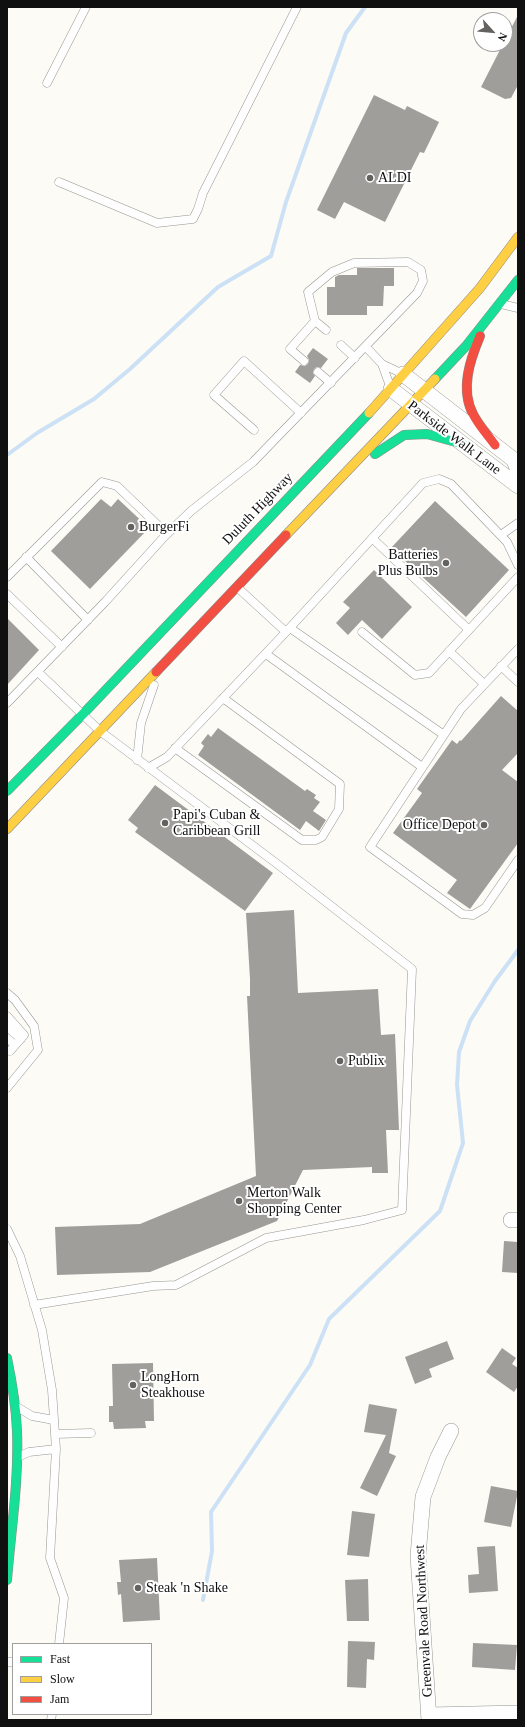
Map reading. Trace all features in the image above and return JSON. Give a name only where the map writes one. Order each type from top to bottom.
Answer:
[{"type":"main road","name":"Duluth Highway","points":[[7,791],[83,714],[390,389],[480,288],[518,237]]},
{"type":"main road","points":[[7,829],[466,346],[518,280]]},
{"type":"main road","points":[[484,323],[470,361],[466,386],[472,412],[495,445]]},
{"type":"main road","points":[[347,471],[404,435],[427,434],[463,444]]},
{"type":"main road","points":[[7,1358],[13,1386],[18,1458],[7,1580]]},
{"type":"street","name":"Parkside Walk Lane","points":[[403,374],[514,460],[518,471]]},
{"type":"street","name":"Parkside Walk Lane","points":[[390,389],[518,486]]},
{"type":"street","name":"Greenvale Road Northwest","points":[[429,1718],[418,1556],[422,1497],[450,1431]]},
{"type":"street","points":[[429,1718],[518,1714]]},
{"type":"lane","points":[[47,83],[86,7]]},
{"type":"lane","points":[[59,182],[157,223],[193,220],[198,210],[203,193],[297,7]]},
{"type":"lane","points":[[7,703],[88,620],[167,534],[192,511],[253,462],[366,347],[417,293],[423,282],[422,270],[408,262],[354,263],[332,272],[308,292],[315,321],[326,330]]},
{"type":"lane","points":[[500,304],[518,308]]},
{"type":"lane","points":[[304,361],[290,349],[315,321]]},
{"type":"lane","points":[[341,345],[355,358]]},
{"type":"lane","points":[[366,347],[382,364],[403,374]]},
{"type":"lane","points":[[254,430],[214,395],[244,361],[301,413]]},
{"type":"lane","points":[[382,364],[390,389]]},
{"type":"lane","points":[[318,372],[331,382]]},
{"type":"lane","points":[[148,768],[167,757],[266,654],[423,483],[439,479],[451,484],[507,542],[518,565]]},
{"type":"lane","points":[[7,576],[102,482],[117,486],[167,534]]},
{"type":"lane","points":[[500,535],[518,523]]},
{"type":"lane","points":[[372,538],[469,630]]},
{"type":"lane","points":[[26,557],[88,620]]},
{"type":"lane","points":[[362,632],[415,675],[429,673],[518,577]]},
{"type":"lane","points":[[237,587],[288,630],[444,735]]},
{"type":"lane","points":[[7,594],[62,647]]},
{"type":"lane","points":[[518,649],[461,709],[370,846],[462,914],[473,915],[485,908],[518,860]]},
{"type":"lane","points":[[449,652],[484,684]]},
{"type":"lane","points":[[266,654],[422,767]]},
{"type":"lane","points":[[502,666],[518,682]]},
{"type":"lane","points":[[137,760],[141,723],[160,669]]},
{"type":"lane","points":[[34,1305],[153,1286],[176,1285],[266,1238],[364,1220],[402,1210],[412,969],[276,863],[100,731],[38,672]]},
{"type":"lane","points":[[175,748],[302,840],[316,840],[322,837],[339,809],[341,797],[340,784],[223,698]]},
{"type":"lane","points":[[7,993],[15,1000],[34,1026],[38,1050],[7,1088]]},
{"type":"lane","points":[[7,1016],[24,1035],[12,1048]]},
{"type":"lane","points":[[7,1027],[12,1048]]},
{"type":"lane","points":[[7,1038],[12,1048]]},
{"type":"lane","points":[[7,1229],[20,1256],[42,1330],[52,1390],[56,1449],[50,1558],[64,1598],[59,1643]]},
{"type":"lane","points":[[15,1406],[32,1416],[54,1420]]},
{"type":"lane","points":[[55,1434],[91,1433]]},
{"type":"lane","points":[[18,1458],[29,1452],[56,1449]]},
{"type":"building","points":[[518,15],[518,85],[511,98],[505,99],[481,87],[499,52],[513,52],[513,25]]},
{"type":"building","name":"ALDI","points":[[374,95],[405,110],[407,106],[439,122],[424,153],[420,152],[385,222],[344,202],[335,219],[317,210]]},
{"type":"building","points":[[357,268],[394,268],[394,286],[384,286],[383,306],[367,306],[367,315],[327,315],[327,287],[335,287],[335,277],[339,275],[357,275]]},
{"type":"building","points":[[313,348],[328,359],[321,368],[317,367],[314,369],[313,373],[315,376],[310,383],[295,372],[300,365],[305,366],[308,364],[309,360],[307,356]]},
{"type":"building","points":[[101,499],[111,507],[118,499],[149,528],[90,589],[51,551]]},
{"type":"building","points":[[435,501],[509,570],[466,617],[391,548]]},
{"type":"building","points":[[374,570],[412,607],[382,639],[362,620],[348,635],[336,623],[350,608],[343,602]]},
{"type":"building","points":[[7,618],[39,650],[7,685]]},
{"type":"building","points":[[501,696],[518,711],[518,753],[502,770],[518,782],[518,843],[470,909],[447,893],[457,880],[393,833],[422,793],[417,789],[452,740],[457,744],[460,740],[461,741]]},
{"type":"building","points":[[218,728],[305,791],[307,789],[316,795],[314,798],[320,802],[313,811],[326,820],[319,831],[306,821],[300,830],[198,755],[204,746],[201,743],[208,734],[211,737]]},
{"type":"building","points":[[155,785],[273,873],[245,911],[135,832],[138,828],[128,820]]},
{"type":"building","points":[[294,910],[298,993],[378,989],[381,1035],[395,1034],[399,1130],[386,1130],[388,1173],[372,1173],[372,1167],[303,1170],[277,1221],[150,1272],[57,1275],[55,1227],[140,1224],[256,1176],[247,996],[250,996],[250,979],[246,913]]},
{"type":"building","points":[[504,1241],[518,1242],[518,1273],[502,1272]]},
{"type":"building","points":[[447,1341],[454,1359],[429,1369],[432,1377],[415,1384],[405,1357]]},
{"type":"building","points":[[502,1348],[516,1358],[512,1364],[518,1368],[518,1386],[514,1392],[486,1372]]},
{"type":"building","name":"LongHorn Steakhouse","points":[[153,1363],[154,1421],[145,1421],[146,1428],[114,1429],[113,1422],[109,1422],[109,1406],[113,1406],[112,1364]]},
{"type":"building","points":[[369,1404],[397,1409],[389,1453],[396,1456],[377,1496],[360,1488],[386,1435],[364,1432]]},
{"type":"building","points":[[491,1486],[518,1491],[511,1527],[484,1522]]},
{"type":"building","points":[[352,1511],[375,1514],[369,1557],[347,1555]]},
{"type":"building","points":[[495,1546],[498,1591],[469,1593],[468,1575],[479,1574],[477,1547]]},
{"type":"building","name":"Steak 'n Shake","points":[[157,1558],[160,1620],[123,1622],[121,1594],[118,1595],[117,1582],[121,1582],[119,1560]]},
{"type":"building","points":[[368,1579],[369,1621],[347,1621],[345,1580]]},
{"type":"building","points":[[348,1641],[375,1642],[374,1660],[367,1659],[366,1688],[347,1687]]},
{"type":"building","points":[[473,1643],[517,1645],[515,1670],[472,1667]]},
{"type":"waterway","points":[[7,455],[37,433],[94,399],[130,369],[218,287],[271,256],[286,202],[346,33],[365,7]]},
{"type":"waterway","points":[[203,1600],[212,1551],[211,1512],[310,1365],[329,1319],[440,1211],[463,1143],[457,1085],[459,1052],[470,1021],[495,981],[518,950]]},
{"type":"traffic: fast","points":[[435,379],[466,346],[518,280]]},
{"type":"traffic: fast","points":[[7,791],[83,714],[369,413]]},
{"type":"traffic: fast","points":[[375,454],[404,435],[427,434],[463,444]]},
{"type":"traffic: fast","points":[[7,1358],[15,1403],[17,1450],[16,1487],[7,1580]]},
{"type":"traffic: slow","points":[[369,413],[480,288],[518,237]]},
{"type":"traffic: slow","points":[[286,535],[435,379]]},
{"type":"traffic: slow","points":[[7,829],[156,672]]},
{"type":"traffic: jam","points":[[480,336],[470,365],[467,395],[475,418],[495,445]]},
{"type":"traffic: jam","points":[[156,672],[286,535]]},
{"type":"place","name":"ALDI","points":[[370,178]]},
{"type":"place","name":"BurgerFi","points":[[131,527]]},
{"type":"place","name":"Batteries Plus Bulbs","points":[[446,563]]},
{"type":"place","name":"Papi's Cuban & Caribbean Grill","points":[[165,823]]},
{"type":"place","name":"Office Depot","points":[[484,825]]},
{"type":"place","name":"Publix","points":[[340,1061]]},
{"type":"place","name":"Merton Walk Shopping Center","points":[[239,1201]]},
{"type":"place","name":"LongHorn Steakhouse","points":[[133,1385]]},
{"type":"place","name":"Steak 'n Shake","points":[[138,1588]]}]
